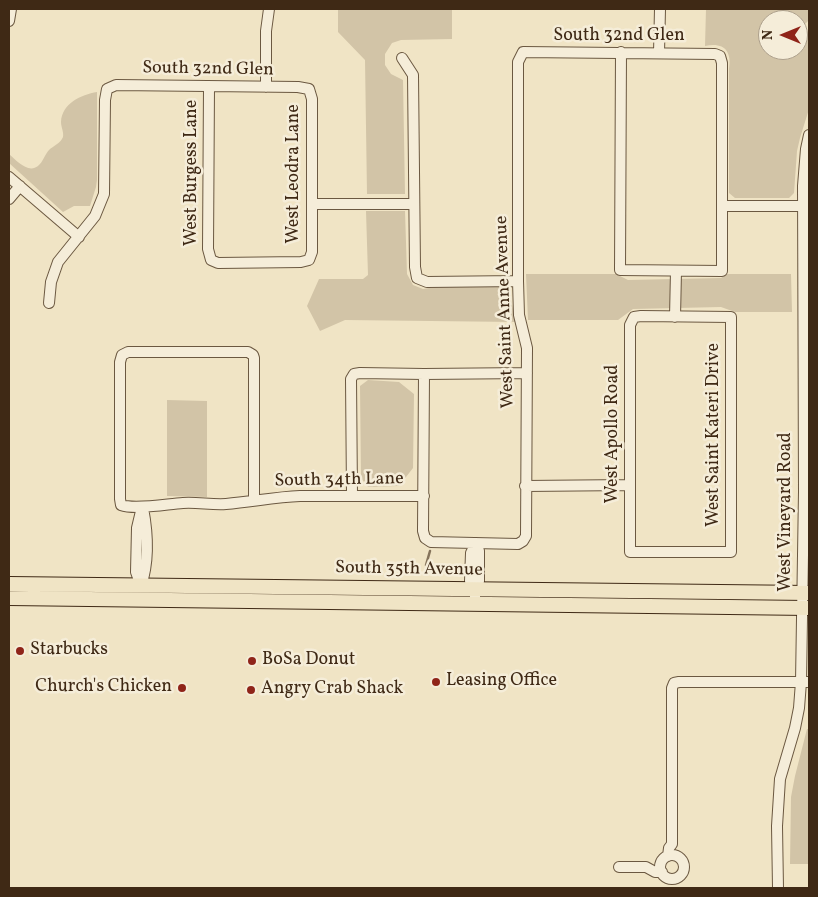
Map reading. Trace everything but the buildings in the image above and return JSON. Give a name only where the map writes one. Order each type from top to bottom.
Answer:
[{"type":"main road","name":"South 35th Avenue","points":[[9,584],[52,592],[475,604],[806,608]]},
{"type":"main road","name":"South 35th Avenue","points":[[9,598],[52,592],[141,586],[806,593]]},
{"type":"street","points":[[9,21],[11,9]]},
{"type":"street","points":[[266,87],[266,31],[269,9]]},
{"type":"street","points":[[659,53],[660,9]]},
{"type":"street","name":"South 32nd Glen","points":[[523,52],[621,52],[715,54],[720,56],[722,63],[722,206]]},
{"type":"street","name":"West Saint Anne Avenue","points":[[476,543],[518,544],[526,536],[527,373],[526,348],[519,315],[518,281],[518,62],[523,52]]},
{"type":"street","points":[[621,52],[620,270],[722,271],[722,206],[803,206]]},
{"type":"street","points":[[402,58],[413,75],[415,267],[417,278],[427,282],[518,281]]},
{"type":"street","name":"South 32nd Glen","points":[[79,237],[95,216],[104,194],[105,100],[107,89],[111,86],[298,87],[309,89]]},
{"type":"street","name":"West Burgess Lane","points":[[209,86],[208,249],[211,260],[218,263],[301,262],[309,260]]},
{"type":"street","name":"West Leodra Lane","points":[[309,89],[312,99],[312,252],[309,260]]},
{"type":"street","name":"West Vineyard Road","points":[[778,888],[777,826],[780,779],[795,728],[805,682],[807,491],[806,259],[803,206],[804,170],[809,134]]},
{"type":"street","points":[[9,177],[79,237],[58,262],[51,282],[49,303]]},
{"type":"street","points":[[9,199],[20,186]]},
{"type":"street","points":[[312,204],[414,204]]},
{"type":"street","points":[[675,317],[676,271]]},
{"type":"street","name":"West Saint Kateri Drive","points":[[630,552],[731,552],[731,316],[675,317]]},
{"type":"street","name":"West Apollo Road","points":[[630,552],[630,325],[634,317],[675,317]]},
{"type":"street","name":"South 34th Lane","points":[[254,500],[253,355],[248,352],[128,352],[122,355],[120,358],[121,505],[142,507],[185,503],[224,504],[292,496],[424,496]]},
{"type":"street","points":[[352,496],[351,380],[354,374],[527,373]]},
{"type":"street","points":[[424,374],[425,538],[431,542],[476,543],[470,553],[470,580],[475,590],[475,604]]},
{"type":"street","points":[[525,486],[630,485]]},
{"type":"street","points":[[141,586],[136,572],[141,551],[136,528],[142,507]]},
{"type":"street","points":[[669,888],[669,848],[672,844],[672,688],[674,683],[805,682]]},
{"type":"street","points":[[619,867],[646,867],[655,872],[669,870]]},
{"type":"shaded area","points":[[338,9],[452,9],[452,39],[401,40],[392,43],[385,54],[385,65],[391,74],[403,80],[405,194],[367,194],[365,60],[338,32]]},
{"type":"shaded area","points":[[706,9],[809,9],[808,21],[808,10],[758,10],[758,60],[808,60],[809,33],[809,109],[797,151],[794,193],[789,198],[735,198],[729,193],[730,63],[725,49],[712,45],[705,46]]},
{"type":"shaded area","points":[[97,92],[96,187],[90,206],[74,206],[63,212],[9,163],[9,154],[26,167],[34,168],[38,166],[49,150],[59,143],[63,137],[61,122],[65,110],[73,101]]},
{"type":"shaded area","points":[[366,211],[405,211],[407,274],[413,285],[423,289],[435,287],[508,287],[516,322],[345,320],[320,331],[307,306],[319,279],[363,279],[368,275]]},
{"type":"shaded area","points":[[526,274],[616,274],[628,280],[721,278],[727,274],[791,274],[792,312],[735,312],[721,307],[633,309],[618,320],[528,320]]},
{"type":"shaded area","points":[[368,380],[399,382],[414,394],[413,468],[399,486],[368,487],[361,478],[360,386]]},
{"type":"shaded area","points":[[167,400],[207,401],[207,497],[167,496]]},
{"type":"shaded area","points":[[807,729],[809,729],[809,864],[790,864],[791,797]]},
{"type":"waterway","points":[[426,565],[430,551]]},
{"type":"place","name":"Starbucks","points":[[20,651]]},
{"type":"place","name":"BoSa Donut","points":[[252,661]]},
{"type":"place","name":"Leasing Office","points":[[436,682]]},
{"type":"place","name":"Church's Chicken","points":[[182,688]]},
{"type":"place","name":"Angry Crab Shack","points":[[251,690]]}]
